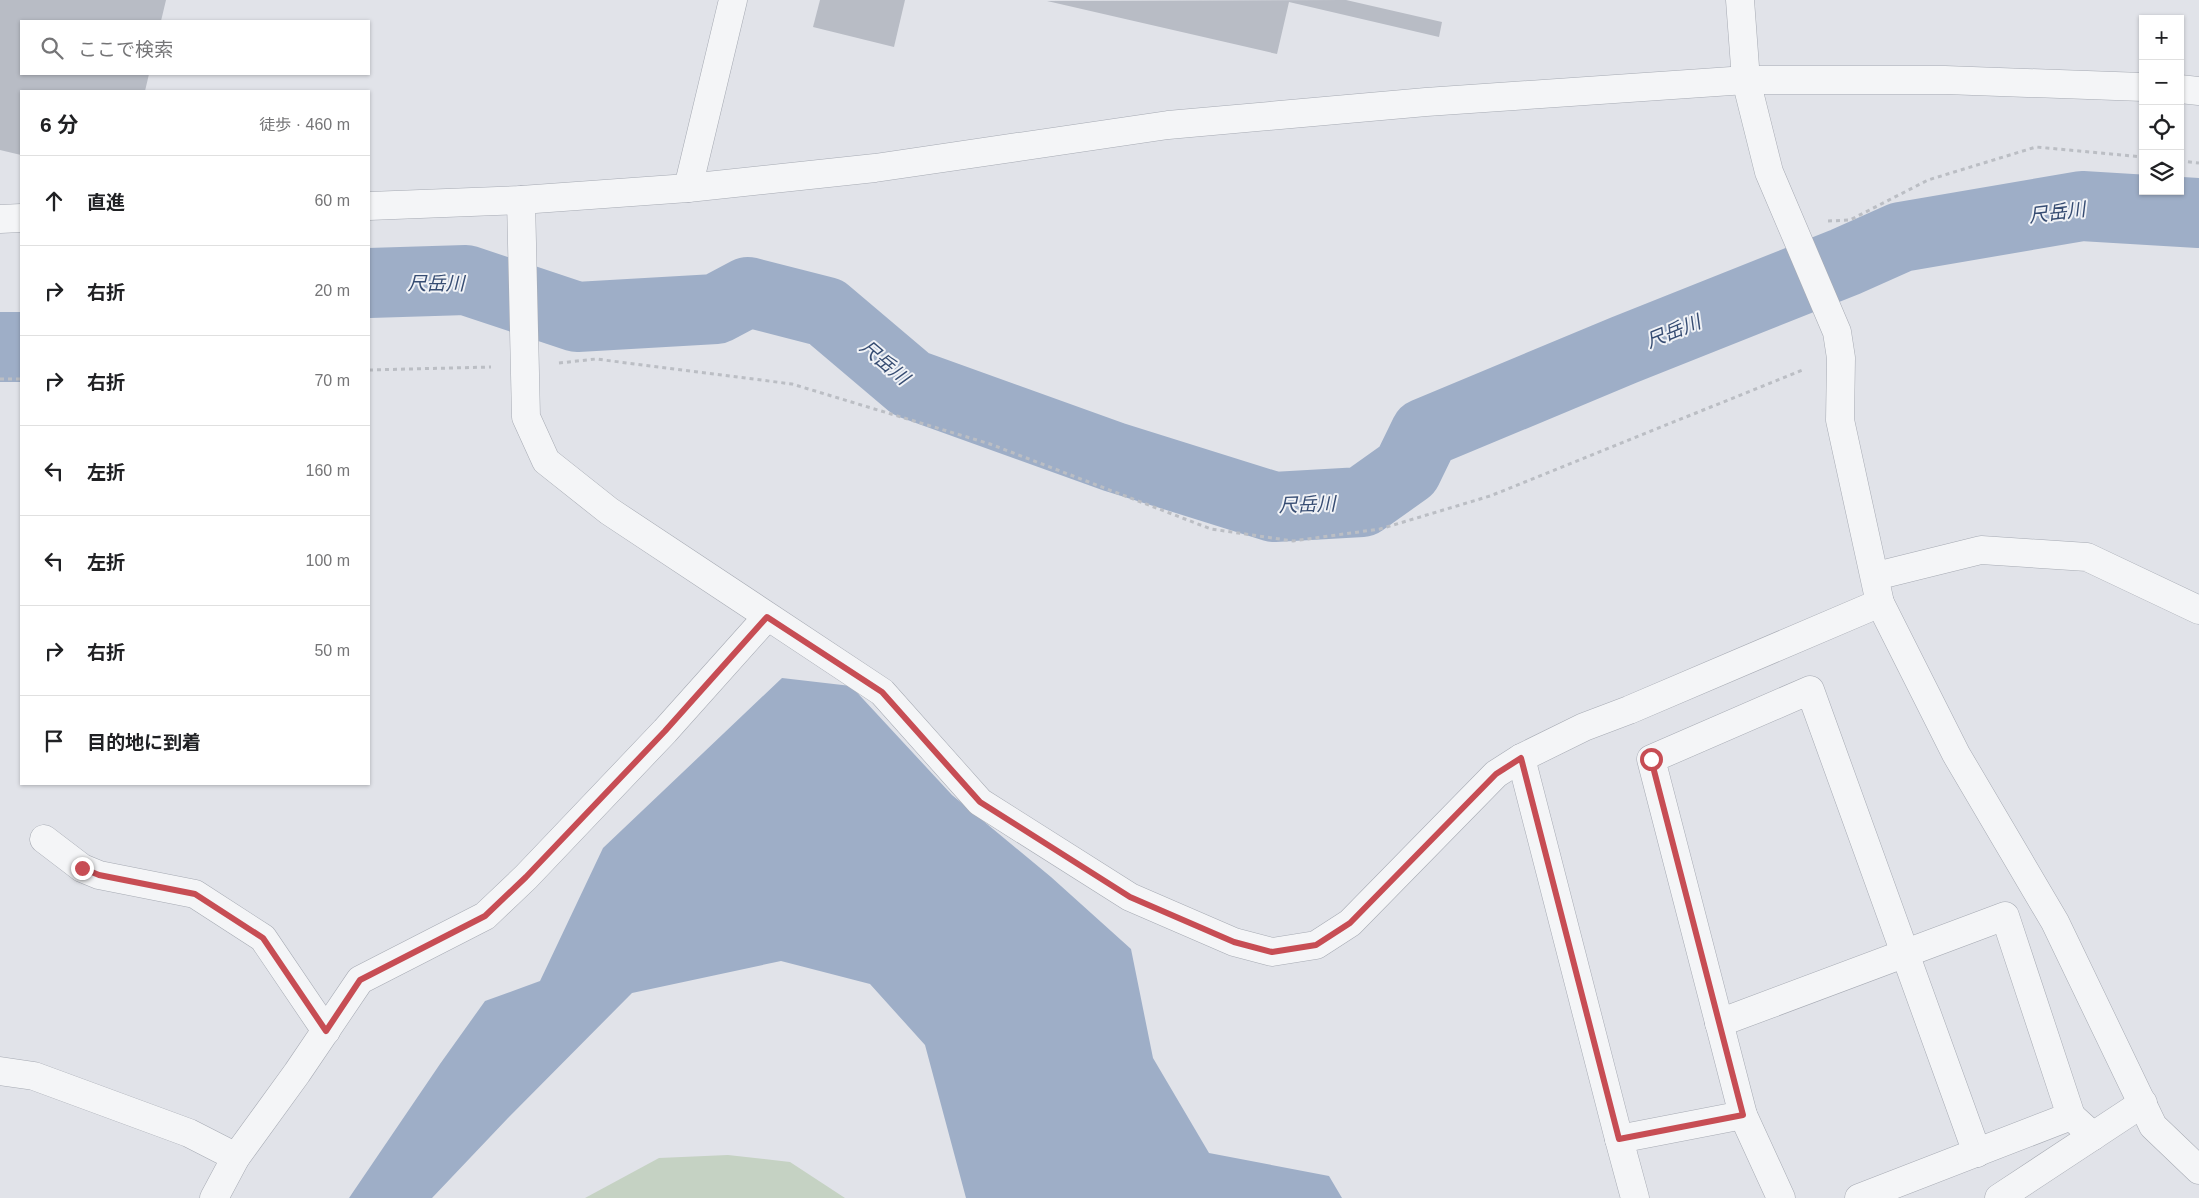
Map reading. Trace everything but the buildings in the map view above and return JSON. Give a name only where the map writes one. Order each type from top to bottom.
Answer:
[{"type":"street","points":[[688,188],[733,0]]},
{"type":"street","points":[[1740,0],[1746,80],[1770,172],[1839,345],[1840,420],[1876,576],[1880,604],[1956,754],[2055,922],[2153,1126],[2199,1170]]},
{"type":"street","points":[[370,206],[521,200],[688,188],[875,168],[1168,125],[1426,102],[1746,80],[1945,80],[2139,87]]},
{"type":"street","points":[[2184,90],[2199,91]]},
{"type":"street","points":[[521,200],[526,417],[546,461],[609,511],[882,692],[980,802],[1130,897],[1234,942],[1272,952],[1316,945],[1350,923],[1496,774],[1521,758],[1584,727],[1629,710],[1880,604]]},
{"type":"street","points":[[0,219],[20,218]]},
{"type":"street","points":[[1876,576],[1980,550],[2087,557],[2199,610]]},
{"type":"street","points":[[214,1198],[236,1157],[360,980],[485,916],[526,877],[665,731],[767,617]]},
{"type":"street","points":[[1781,1198],[1743,1115],[1651,759],[1810,690],[1977,1153]]},
{"type":"street","points":[[1521,758],[1635,1198]]},
{"type":"street","points":[[44,839],[82,868],[99,875],[195,894],[263,938],[326,1031]]},
{"type":"street","points":[[1719,1023],[2005,916],[2071,1116],[2093,1136]]},
{"type":"street","points":[[0,1071],[43,1080],[189,1133],[236,1157]]},
{"type":"street","points":[[1999,1198],[2143,1103]]},
{"type":"street","points":[[1619,1139],[1743,1115]]},
{"type":"street","points":[[1859,1198],[2071,1116]]},
{"type":"path","points":[[1793,231],[1850,220],[1928,180],[2036,148],[2139,157]]},
{"type":"path","points":[[2184,161],[2199,163]]},
{"type":"path","points":[[370,370],[525,358],[596,359],[792,384],[990,444],[1211,529],[1293,541],[1380,529],[1490,496],[1794,373],[1839,345]]},
{"type":"path","points":[[0,379],[20,379]]},
{"type":"green space","points":[[728,1155],[790,1162],[845,1198],[585,1198],[659,1158]]},
{"type":"water","points":[[782,678],[851,686],[952,795],[1051,877],[1131,949],[1153,1058],[1209,1153],[1329,1176],[1342,1198],[966,1198],[925,1045],[870,984],[781,961],[632,993],[432,1198],[349,1198],[485,1001],[540,981],[603,848]]},
{"type":"waterway","name":"尺岳川","points":[[370,283],[466,280],[577,317],[716,309],[748,292],[826,312],[911,384],[1114,457],[1274,507],[1362,502],[1407,470],[1425,433],[1624,350],[1845,262],[1901,237],[2082,206],[2199,213]]},
{"type":"waterway","name":"尺岳川","points":[[0,347],[20,347]]},
{"type":"route","points":[[82,868],[99,875],[195,894],[263,938],[326,1031],[360,980],[485,916],[526,877],[665,731],[767,617],[882,692],[980,802],[1130,897],[1234,942],[1272,952],[1316,945],[1350,923],[1496,774],[1521,758],[1619,1139],[1743,1115],[1651,759]]}]
